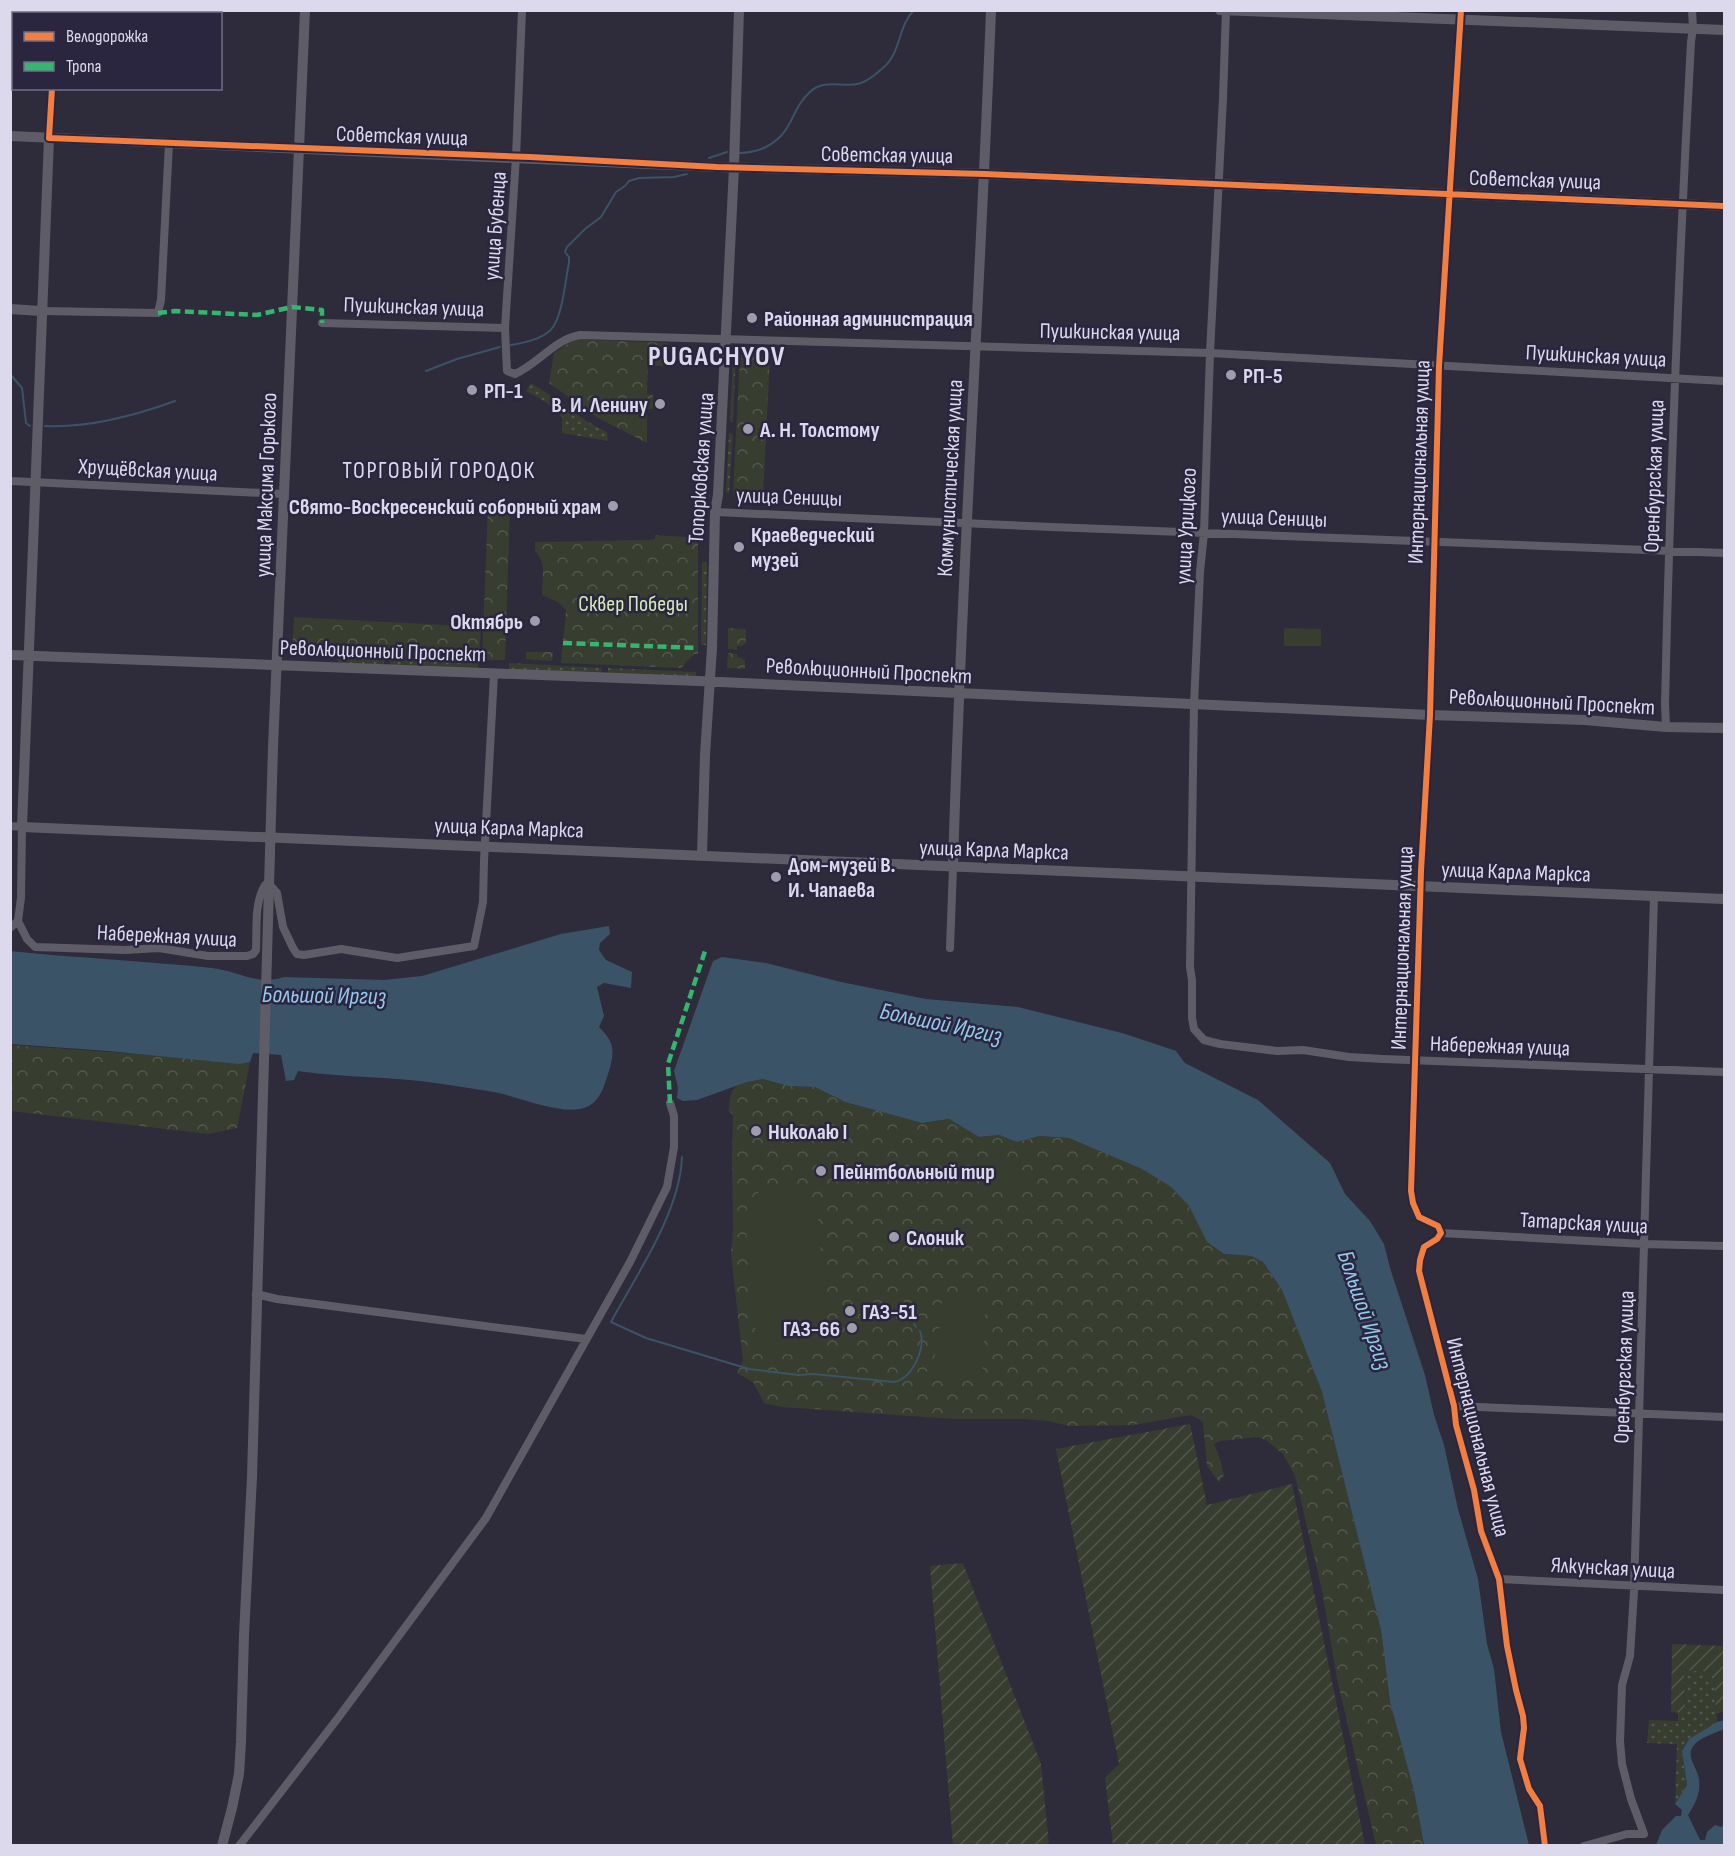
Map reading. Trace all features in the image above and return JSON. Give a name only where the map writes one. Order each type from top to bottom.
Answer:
[{"type":"street","name":"улица Максима Горького","points":[[222,1845],[239,1774],[243,1635],[252,1477],[270,837],[305,10]]},
{"type":"street","name":"улица Бубенца","points":[[507,371],[505,328],[516,158],[522,10]]},
{"type":"street","name":"Топорковская улица","points":[[702,855],[705,755],[711,682],[715,512],[718,495],[727,339],[739,10]]},
{"type":"street","name":"Коммунистическая улица","points":[[950,948],[966,522],[985,174],[991,10]]},
{"type":"street","points":[[1220,10],[1461,15],[1725,30]]},
{"type":"street","name":"Оренбургская улица","points":[[1666,727],[1675,379],[1693,28],[1692,10]]},
{"type":"street","name":"улица Урицкого","points":[[1204,1040],[1194,1029],[1191,1004],[1194,704],[1204,533],[1226,11]]},
{"type":"street","name":"Интернациональная улица","points":[[1461,15],[1439,366],[1430,715],[1421,887],[1411,1191],[1419,1217],[1438,1226],[1441,1233],[1437,1239],[1424,1247],[1419,1271],[1454,1406],[1456,1425],[1474,1490],[1481,1531],[1499,1579],[1507,1646],[1523,1716],[1524,1728],[1520,1759],[1529,1789],[1540,1806],[1545,1845]]},
{"type":"street","points":[[10,928],[18,921],[21,898],[16,826],[28,656],[52,90]]},
{"type":"street","name":"Советская улица","points":[[10,136],[1725,206]]},
{"type":"street","points":[[10,309],[158,313],[161,300],[169,143]]},
{"type":"street","name":"Пушкинская улица","points":[[322,323],[505,328]]},
{"type":"street","name":"Пушкинская улица","points":[[507,371],[515,374],[525,370],[567,339],[580,334],[1210,353],[1725,381]]},
{"type":"street","name":"Хрущёвская улица","points":[[10,481],[284,494]]},
{"type":"street","name":"улица Сеницы","points":[[715,512],[1725,553]]},
{"type":"street","name":"Революционный Проспект","points":[[10,655],[711,682],[1725,728]]},
{"type":"street","points":[[269,884],[277,893],[284,927],[297,954],[341,950],[397,958],[474,945],[483,902],[494,674]]},
{"type":"street","name":"улица Карла Маркса","points":[[16,826],[1725,899]]},
{"type":"street","name":"Набережная улица","points":[[18,921],[27,939],[35,948],[125,950],[159,948],[208,956],[247,956],[256,950],[259,904],[262,890],[265,885],[269,884]]},
{"type":"street","name":"Оренбургская улица","points":[[1584,1845],[1627,1834],[1644,1834],[1624,1773],[1620,1741],[1622,1685],[1630,1656],[1633,1586],[1654,896]]},
{"type":"street","name":"Набережная улица","points":[[1204,1040],[1277,1052],[1303,1050],[1349,1057],[1725,1072]]},
{"type":"street","points":[[239,1845],[338,1718],[486,1518],[630,1262],[667,1187],[674,1148],[674,1116],[670,1103]]},
{"type":"street","name":"Татарская улица","points":[[1441,1233],[1725,1246]]},
{"type":"street","points":[[256,1294],[277,1299],[586,1339]]},
{"type":"street","points":[[1454,1406],[1725,1417]]},
{"type":"street","name":"Ялкунская улица","points":[[1499,1579],[1725,1590]]},
{"type":"green space","points":[[575,339],[668,343],[668,366],[648,366],[647,394],[653,395],[653,409],[647,409],[647,443],[598,418],[549,383],[554,353]]},
{"type":"green space","points":[[733,355],[736,355],[733,422],[730,422]]},
{"type":"green space","points":[[740,355],[770,357],[763,495],[733,494]]},
{"type":"green space","points":[[531,383],[607,432],[608,441],[562,433],[562,417],[552,406],[526,391]]},
{"type":"green space","points":[[729,433],[733,434],[729,493],[726,492]]},
{"type":"green space","points":[[488,507],[510,508],[505,660],[482,660]]},
{"type":"green space","name":"Сквер Победы","points":[[655,535],[698,538],[698,654],[694,654],[681,668],[561,663],[566,610],[558,602],[542,595],[542,566],[539,555],[535,551],[535,542],[649,540],[655,539]]},
{"type":"green space","points":[[702,562],[707,562],[706,645],[701,645]]},
{"type":"green space","points":[[294,617],[481,627],[479,660],[292,652]]},
{"type":"green space","points":[[728,628],[746,629],[746,643],[737,646],[737,650],[728,649]]},
{"type":"green space","points":[[1284,628],[1321,629],[1321,646],[1284,646]]},
{"type":"green space","points":[[526,652],[553,652],[552,661],[526,659]]},
{"type":"green space","points":[[728,653],[737,654],[737,657],[745,661],[745,669],[727,668]]},
{"type":"green space","points":[[337,657],[384,659],[384,665],[342,663],[337,661]]},
{"type":"green space","points":[[390,659],[478,663],[478,669],[390,665]]},
{"type":"green space","points":[[509,663],[602,668],[601,673],[509,670]]},
{"type":"green space","points":[[608,668],[696,672],[696,677],[608,674]]},
{"type":"green space","points":[[10,1045],[250,1062],[237,1128],[208,1134],[11,1111]]},
{"type":"green space","points":[[763,1079],[788,1086],[815,1087],[845,1102],[922,1123],[949,1119],[979,1137],[999,1135],[1017,1142],[1039,1136],[1069,1138],[1142,1169],[1171,1187],[1189,1206],[1207,1242],[1224,1254],[1251,1256],[1263,1262],[1282,1290],[1322,1392],[1381,1630],[1390,1702],[1414,1791],[1424,1845],[1376,1845],[1337,1679],[1322,1590],[1295,1476],[1283,1454],[1266,1440],[1258,1437],[1220,1441],[1214,1444],[1224,1475],[1219,1482],[1207,1466],[1203,1423],[1190,1415],[1134,1425],[1070,1426],[1023,1419],[953,1419],[782,1407],[764,1403],[753,1382],[737,1373],[743,1361],[731,1254],[733,1115],[729,1111],[731,1094],[737,1086]]},
{"type":"green space","points":[[898,1124],[914,1129],[911,1138],[895,1133]]},
{"type":"green space","points":[[987,1162],[1021,1166],[1018,1188],[984,1184]]},
{"type":"green space","name":"Пейнтбольный тир","points":[[819,1164],[826,1166],[821,1186],[814,1184]]},
{"type":"green space","points":[[776,1184],[799,1190],[812,1203],[818,1219],[827,1317],[825,1329],[814,1346],[789,1354],[771,1350],[760,1339],[756,1331],[746,1226],[747,1210],[752,1199],[756,1194]]},
{"type":"green space","points":[[957,1292],[986,1295],[982,1377],[926,1373],[939,1348],[940,1305]]},
{"type":"green space","points":[[1190,1424],[1207,1505],[1292,1484],[1365,1845],[1113,1845],[1105,1778],[1119,1764],[1056,1449]]},
{"type":"green space","points":[[963,1563],[1041,1764],[1049,1845],[953,1845],[930,1566]]},
{"type":"green space","points":[[1672,1644],[1724,1646],[1724,1711],[1716,1714],[1714,1672],[1684,1670],[1685,1713],[1671,1712]]},
{"type":"green space","points":[[1684,1670],[1714,1672],[1717,1722],[1689,1739],[1682,1751],[1687,1785],[1675,1804],[1677,1744],[1647,1743],[1649,1720],[1678,1721],[1678,1712],[1685,1712]]},
{"type":"water","name":"Большой Иргиз","points":[[609,926],[610,934],[600,943],[599,950],[606,960],[632,972],[631,988],[604,983],[597,987],[604,1016],[599,1027],[612,1045],[612,1061],[597,1099],[587,1107],[580,1109],[561,1109],[499,1093],[418,1081],[298,1071],[294,1080],[286,1081],[281,1055],[253,1053],[250,1062],[239,1064],[11,1044],[10,951],[212,968],[265,980],[284,977],[384,980],[422,976],[561,934]]},
{"type":"water","name":"Большой Иргиз","points":[[722,957],[766,963],[841,982],[926,999],[1018,1007],[1122,1033],[1176,1051],[1185,1063],[1258,1100],[1330,1163],[1345,1194],[1370,1221],[1384,1244],[1425,1375],[1478,1579],[1487,1644],[1494,1669],[1501,1732],[1529,1845],[1424,1845],[1414,1791],[1390,1702],[1381,1630],[1322,1392],[1282,1290],[1263,1262],[1251,1256],[1224,1254],[1207,1242],[1189,1206],[1171,1187],[1142,1169],[1069,1138],[1039,1136],[1017,1142],[999,1135],[979,1137],[949,1119],[922,1123],[845,1102],[815,1087],[788,1086],[763,1079],[747,1082],[697,1100],[683,1101],[677,1098],[678,1088],[674,1071],[713,961]]},
{"type":"water","points":[[1724,1720],[1724,1729],[1701,1739],[1692,1748],[1691,1757],[1699,1779],[1699,1789],[1688,1815],[1700,1840],[1705,1840],[1707,1832],[1715,1825],[1722,1827],[1724,1821],[1724,1844],[1720,1846],[1656,1845],[1662,1830],[1676,1816],[1681,1816],[1682,1810],[1675,1804],[1687,1785],[1682,1751],[1689,1739]]},
{"type":"waterway","points":[[739,153],[759,150],[775,141],[787,128],[804,98],[817,87],[829,84],[855,85],[876,74],[890,61],[905,24],[914,10]]},
{"type":"waterway","points":[[709,158],[727,152]]},
{"type":"waterway","points":[[511,345],[528,342],[545,335],[553,327],[559,314],[569,263],[569,257],[565,252],[567,247],[601,217],[616,192],[629,181],[639,178],[674,177],[687,174]]},
{"type":"waterway","points":[[426,371],[457,359],[500,347]]},
{"type":"waterway","points":[[10,374],[22,388],[26,423],[30,426]]},
{"type":"waterway","points":[[45,426],[78,425],[111,420],[175,401]]},
{"type":"waterway","points":[[682,1157],[674,1199],[666,1221],[611,1322],[646,1338],[749,1369],[894,1382],[907,1375],[912,1369],[921,1346],[920,1331]]},
{"type":"marked path","points":[[158,313],[175,311],[257,315],[292,307],[322,310],[322,323]]},
{"type":"marked path","points":[[563,643],[698,648]]},
{"type":"marked path","points":[[670,1103],[668,1064],[705,951]]},
{"type":"cycle path","points":[[1461,10],[1439,366],[1430,715],[1421,871],[1411,1191],[1419,1217],[1438,1226],[1441,1233],[1437,1239],[1424,1247],[1419,1271],[1454,1406],[1456,1425],[1474,1490],[1481,1531],[1499,1579],[1507,1646],[1523,1716],[1524,1728],[1520,1759],[1529,1789],[1540,1806],[1545,1846]]},
{"type":"cycle path","points":[[52,90],[49,138],[530,157],[717,167],[985,174],[1724,206]]},
{"type":"place","name":"Районная администрация","points":[[752,318]]},
{"type":"place","name":"РП-5","points":[[1231,375]]},
{"type":"place","name":"РП-1","points":[[472,390]]},
{"type":"place","name":"В. И. Ленину","points":[[660,404]]},
{"type":"place","name":"А. Н. Толстому","points":[[748,429]]},
{"type":"place","name":"Свято-Воскресенский соборный храм","points":[[613,506]]},
{"type":"place","name":"Краеведческий музей","points":[[739,547]]},
{"type":"place","name":"Октябрь","points":[[535,621]]},
{"type":"place","name":"Дом-музей В. И. Чапаева","points":[[776,877]]},
{"type":"place","name":"Николаю I","points":[[756,1131]]},
{"type":"place","name":"Пейнтбольный тир","points":[[821,1171]]},
{"type":"place","name":"Слоник","points":[[894,1237]]},
{"type":"place","name":"ГАЗ-51","points":[[850,1311]]},
{"type":"place","name":"ГАЗ-66","points":[[852,1328]]},
{"type":"district","name":"PUGACHYOV","points":[[717,355]]},
{"type":"district","name":"ТОРГОВЫЙ ГОРОДОК","points":[[439,470]]}]
